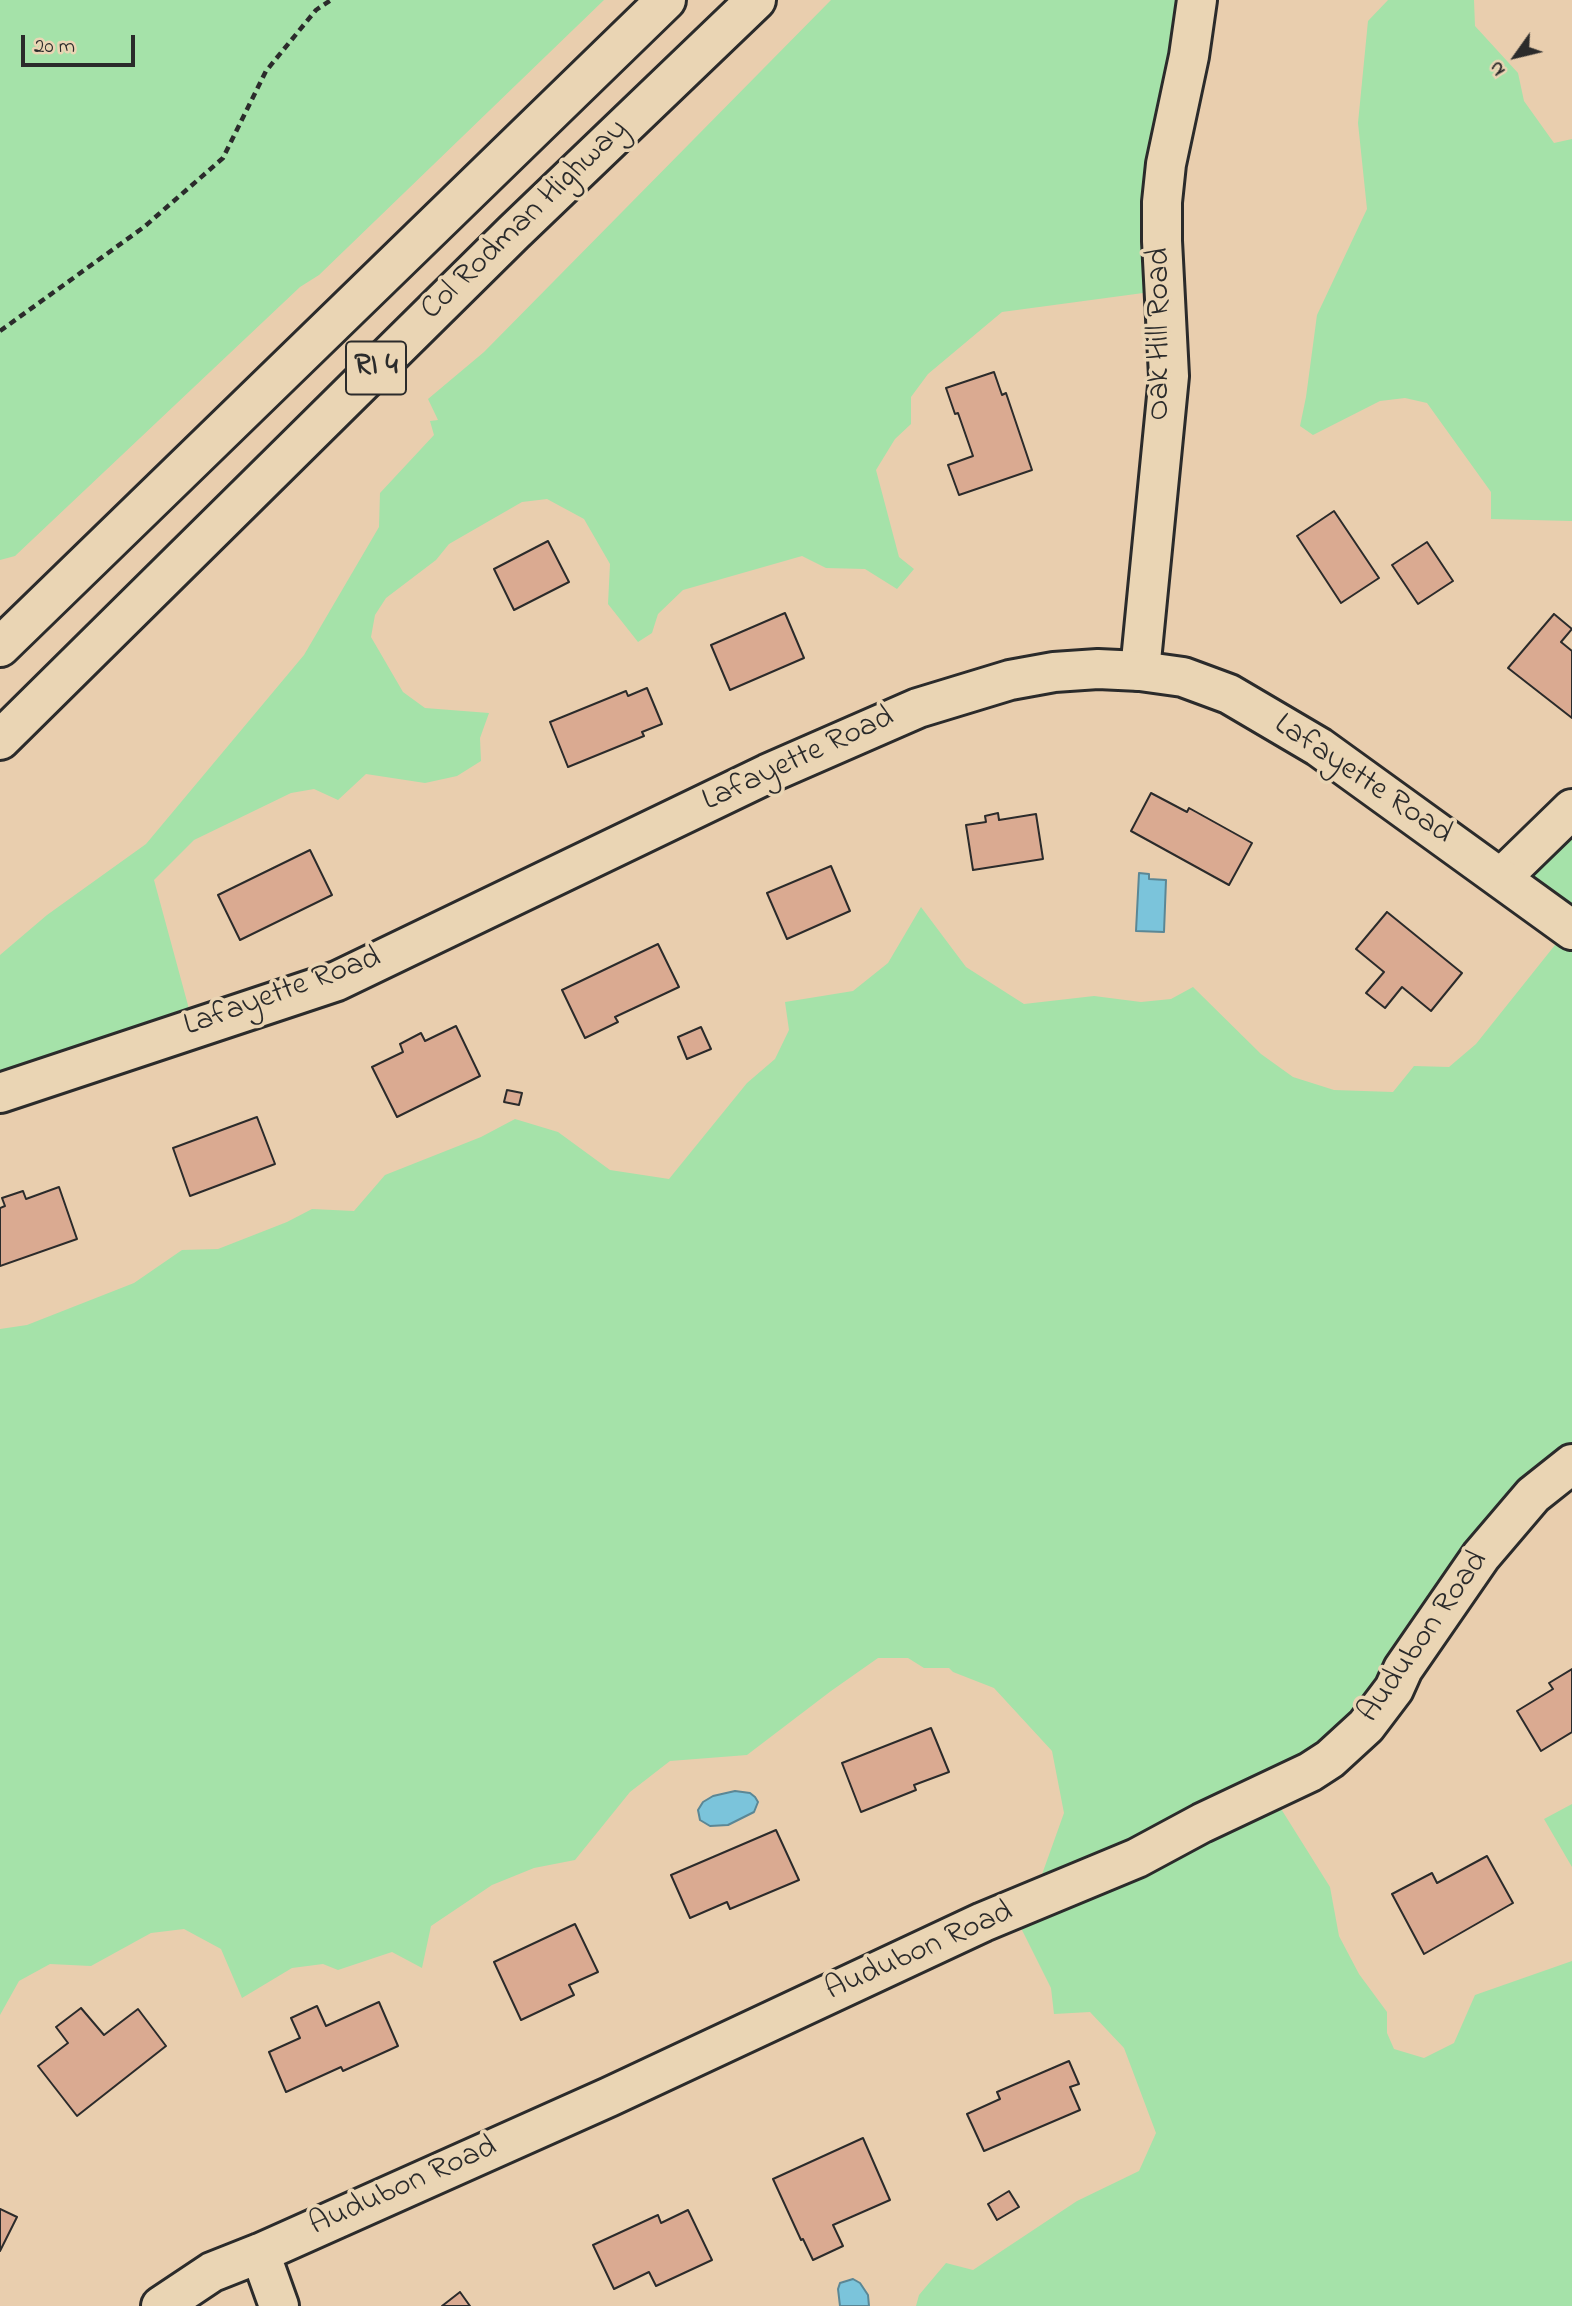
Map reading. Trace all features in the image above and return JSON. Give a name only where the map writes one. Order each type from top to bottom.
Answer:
[{"type":"main road","name":"Col Rodman Highway","points":[[0,647],[666,0]]},
{"type":"main road","name":"Col Rodman Highway","points":[[0,740],[513,233],[756,0]]},
{"type":"main road","name":"Oak Hill Road","points":[[1140,671],[1169,376],[1161,241],[1162,202],[1166,164],[1189,56],[1197,0]]},
{"type":"main road","name":"Lafayette Road","points":[[0,1093],[337,981],[767,774],[918,708],[1010,680],[1054,672],[1098,669],[1140,671],[1183,677],[1229,694],[1319,747],[1572,930]]},
{"type":"main road","points":[[1501,878],[1572,809]]},
{"type":"main road","name":"Audubon Road","points":[[161,2306],[212,2272],[608,2097],[983,1922],[1137,1858],[1202,1823],[1310,1772],[1330,1759],[1366,1726],[1394,1689],[1403,1670],[1482,1556],[1533,1495],[1572,1464]]},
{"type":"main road","points":[[260,2253],[279,2306]]},
{"type":"path","points":[[0,331],[144,227],[223,158],[266,71],[316,10],[331,0]]},
{"type":"green space","points":[[0,0],[604,0],[319,275],[300,287],[15,556],[0,560]]},
{"type":"green space","points":[[831,0],[1193,0],[1158,291],[1002,312],[928,374],[911,397],[911,424],[895,439],[876,470],[899,557],[914,569],[897,589],[865,569],[826,568],[802,556],[683,590],[658,614],[652,633],[638,642],[608,604],[610,564],[584,519],[547,499],[522,502],[449,544],[436,560],[386,598],[375,615],[371,637],[403,692],[425,708],[489,713],[480,738],[481,761],[457,776],[425,783],[366,774],[338,800],[314,789],[291,793],[194,840],[154,880],[192,1020],[0,1095],[0,955],[47,915],[146,844],[304,655],[379,527],[380,493],[434,435],[430,421],[438,420],[428,399],[484,352]]},
{"type":"green space","points":[[1388,0],[1474,0],[1475,26],[1518,73],[1524,101],[1554,143],[1572,139],[1572,521],[1491,519],[1491,492],[1427,403],[1405,398],[1380,401],[1313,435],[1300,426],[1317,315],[1367,209],[1358,123],[1368,21]]},
{"type":"green space","points":[[1572,808],[1572,1466],[1389,1697],[1273,1796],[1330,1887],[1339,1936],[1359,1974],[1387,2012],[1387,2033],[1394,2049],[1424,2058],[1454,2043],[1475,1995],[1572,1961],[1572,2306],[916,2306],[919,2295],[946,2263],[973,2270],[1077,2201],[1139,2171],[1156,2133],[1124,2048],[1090,2012],[1054,2014],[1051,1988],[1015,1916],[1040,1880],[1064,1813],[1052,1751],[994,1688],[949,1668],[924,1668],[908,1658],[878,1658],[747,1755],[670,1761],[630,1792],[575,1860],[534,1868],[492,1885],[431,1926],[422,1968],[392,1952],[338,1970],[323,1964],[292,1968],[242,1998],[221,1949],[184,1929],[151,1933],[91,1966],[50,1964],[19,1981],[0,2015],[0,1329],[27,1325],[134,1283],[182,1250],[218,1249],[287,1222],[312,1209],[354,1211],[385,1175],[481,1137],[515,1119],[558,1132],[610,1170],[669,1179],[747,1083],[775,1059],[789,1030],[785,1002],[853,991],[888,963],[921,907],[966,967],[1024,1004],[1094,996],[1141,1002],[1171,999],[1193,987],[1261,1054],[1293,1077],[1334,1090],[1393,1092],[1414,1066],[1449,1067],[1476,1044],[1563,935],[1515,893]]},
{"type":"green space","points":[[1572,1804],[1572,1867],[1544,1819]]},
{"type":"water","points":[[1139,873],[1149,874],[1149,879],[1166,880],[1164,932],[1136,931]]},
{"type":"water","points":[[735,1791],[750,1793],[755,1797],[758,1802],[754,1812],[728,1825],[710,1826],[700,1820],[698,1810],[703,1802],[713,1796]]},
{"type":"water","points":[[853,2279],[860,2283],[868,2295],[869,2306],[840,2306],[840,2283]]},
{"type":"building","points":[[994,372],[1002,395],[1006,393],[1032,470],[959,495],[948,465],[973,456],[946,388]]},
{"type":"building","points":[[1334,511],[1379,578],[1341,603],[1297,536]]},
{"type":"building","points":[[548,541],[569,582],[514,610],[494,569]]},
{"type":"building","points":[[1427,542],[1453,581],[1418,604],[1392,565]]},
{"type":"building","points":[[785,613],[804,658],[730,690],[711,645]]},
{"type":"building","points":[[1554,614],[1572,629],[1561,642],[1572,651],[1572,718],[1508,668]]},
{"type":"building","points":[[647,688],[662,724],[642,732],[644,736],[568,767],[550,722],[626,691],[628,696]]},
{"type":"building","points":[[1151,793],[1187,812],[1189,808],[1252,843],[1229,885],[1131,831]]},
{"type":"building","points":[[998,813],[999,820],[1036,814],[1043,859],[973,870],[966,825],[986,822],[985,816]]},
{"type":"building","points":[[310,850],[332,895],[240,940],[218,895]]},
{"type":"building","points":[[831,866],[850,911],[787,939],[767,893]]},
{"type":"building","points":[[1387,912],[1462,973],[1431,1011],[1402,987],[1385,1008],[1366,993],[1384,972],[1356,949]]},
{"type":"building","points":[[658,944],[679,987],[615,1017],[618,1022],[585,1038],[562,990]]},
{"type":"building","points":[[456,1026],[480,1076],[397,1117],[372,1067],[403,1052],[400,1044],[421,1033],[425,1041]]},
{"type":"building","points":[[701,1027],[711,1049],[687,1059],[678,1037]]},
{"type":"building","points":[[507,1090],[522,1093],[519,1105],[504,1102]]},
{"type":"building","points":[[257,1117],[275,1164],[190,1196],[173,1148]]},
{"type":"building","points":[[59,1187],[77,1239],[0,1266],[0,1208],[5,1206],[2,1198],[23,1191],[26,1199]]},
{"type":"building","points":[[1572,1669],[1572,1732],[1541,1751],[1517,1711],[1553,1689],[1549,1683]]},
{"type":"building","points":[[931,1728],[949,1772],[914,1785],[916,1790],[861,1812],[842,1763]]},
{"type":"building","points":[[776,1830],[799,1880],[730,1909],[727,1902],[690,1918],[671,1875]]},
{"type":"building","points":[[1487,1856],[1513,1903],[1424,1954],[1392,1894],[1432,1873],[1437,1883]]},
{"type":"building","points":[[575,1924],[598,1972],[569,1985],[574,1995],[521,2020],[494,1962]]},
{"type":"building","points":[[379,2002],[398,2046],[343,2071],[341,2067],[286,2092],[269,2052],[300,2038],[291,2018],[317,2006],[326,2026]]},
{"type":"building","points":[[81,2008],[104,2035],[138,2009],[166,2046],[77,2116],[38,2066],[68,2043],[56,2027]]},
{"type":"building","points":[[1069,2061],[1079,2084],[1070,2087],[1080,2110],[984,2151],[967,2114],[1000,2099],[997,2092]]},
{"type":"building","points":[[863,2138],[890,2200],[833,2225],[843,2246],[813,2260],[773,2179]]},
{"type":"building","points":[[1009,2191],[1019,2207],[997,2220],[988,2204]]},
{"type":"building","points":[[0,2209],[17,2217],[0,2251]]},
{"type":"building","points":[[688,2210],[712,2260],[656,2286],[649,2272],[614,2289],[593,2245],[658,2215],[661,2223]]},
{"type":"building","points":[[460,2292],[470,2306],[442,2306]]}]
